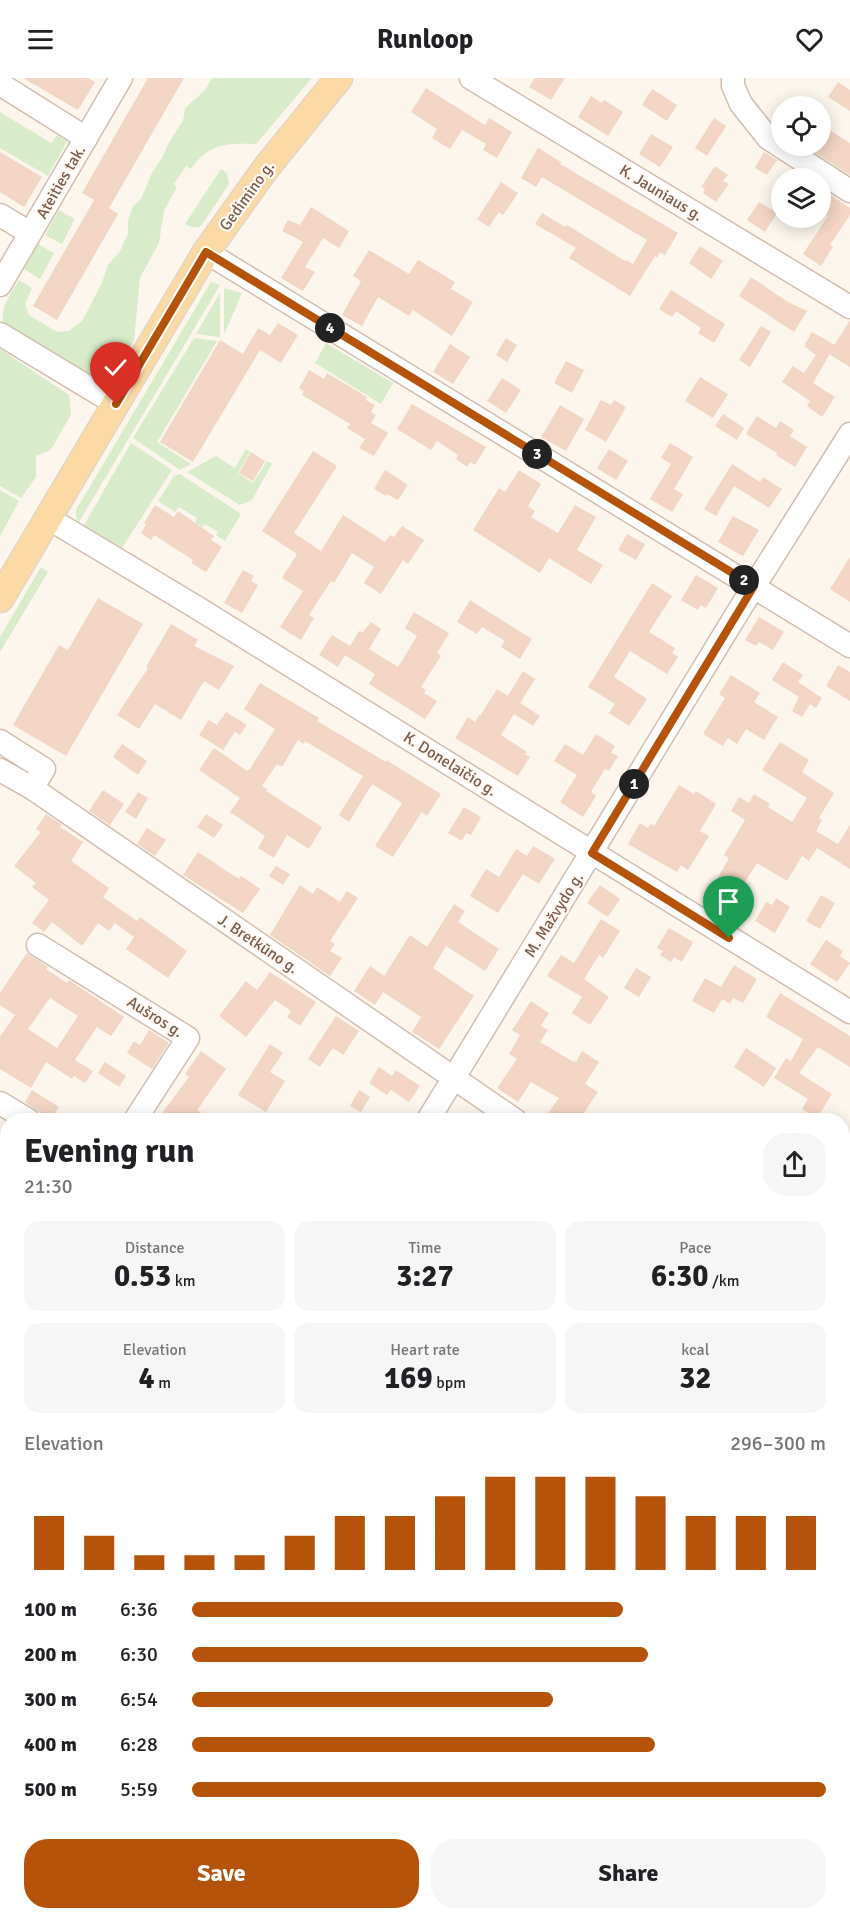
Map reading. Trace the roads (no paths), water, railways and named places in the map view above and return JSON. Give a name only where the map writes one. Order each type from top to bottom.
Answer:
[{"type":"main road","name":"Gedimino g.","points":[[0,599],[206,252],[266,168],[339,78]]},
{"type":"street","name":"Ateities tak.","points":[[0,285],[121,78]]},
{"type":"street","name":"K. Jauniaus g.","points":[[471,78],[850,307]]},
{"type":"street","points":[[733,78],[733,86],[741,104],[768,138],[850,191]]},
{"type":"street","points":[[0,84],[86,138]]},
{"type":"street","points":[[0,215],[30,233]]},
{"type":"street","points":[[206,252],[850,646]]},
{"type":"street","points":[[0,334],[116,404]]},
{"type":"street","name":"M. Mažvydo g.","points":[[432,1113],[754,586],[850,434]]},
{"type":"street","name":"K. Donelaičio g.","points":[[48,518],[196,607],[850,1012]]},
{"type":"street","points":[[0,741],[44,769],[32,788]]},
{"type":"street","name":"J. Bretkūno g.","points":[[0,770],[32,788],[505,1113]]},
{"type":"street","name":"Aušros g.","points":[[38,945],[188,1038],[140,1113]]},
{"type":"street","points":[[0,1103],[16,1113]]}]
